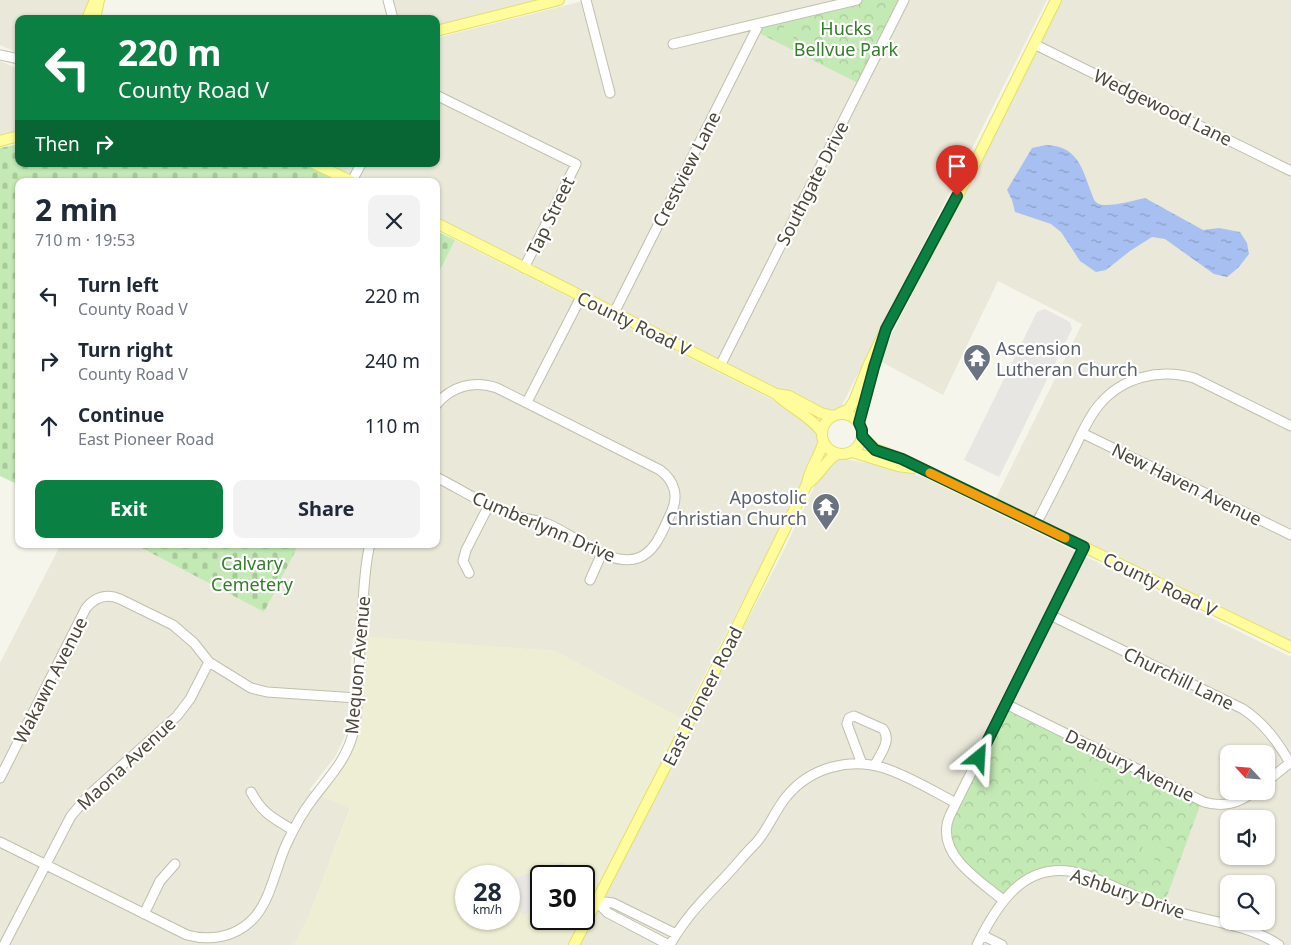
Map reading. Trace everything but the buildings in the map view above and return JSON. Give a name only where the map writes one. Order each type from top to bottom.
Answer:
[{"type":"main road","points":[[89,15],[97,0]]},
{"type":"main road","points":[[96,15],[97,0]]},
{"type":"main road","points":[[440,31],[559,0]]},
{"type":"main road","points":[[821,431],[828,419],[849,409],[854,401],[886,329],[974,163],[1056,0]]},
{"type":"main road","points":[[0,140],[15,137]]},
{"type":"main road","points":[[321,167],[345,178]]},
{"type":"main road","name":"County Road V","points":[[440,225],[776,394],[788,396],[821,413],[837,415]]},
{"type":"main road","points":[[859,423],[886,329]]},
{"type":"main road","points":[[776,394],[785,404],[815,423],[821,431],[824,443],[821,453],[808,474],[808,484]]},
{"type":"main road","points":[[824,443],[833,452],[844,454],[852,452],[862,436],[859,423],[850,416],[837,415]]},
{"type":"main road","name":"County Road V","points":[[862,436],[875,450],[902,459],[1291,647]]},
{"type":"main road","name":"County Road V","points":[[852,452],[898,466],[921,469]]},
{"type":"main road","name":"East Pioneer Road","points":[[574,945],[730,641],[808,484],[816,479],[826,462],[837,454]]},
{"type":"street","points":[[388,0],[392,15]]},
{"type":"street","points":[[586,0],[610,93]]},
{"type":"street","points":[[673,44],[857,0]]},
{"type":"street","name":"Southgate Drive","points":[[720,366],[904,0]]},
{"type":"street","name":"Crestview Lane","points":[[614,313],[759,24]]},
{"type":"street","name":"Wedgewood Lane","points":[[1034,44],[1291,170]]},
{"type":"street","points":[[0,54],[15,58]]},
{"type":"street","name":"Tap Street","points":[[440,97],[576,164],[524,268]]},
{"type":"street","points":[[353,178],[359,167]]},
{"type":"street","points":[[440,401],[451,391],[462,386],[476,384],[492,386],[527,402],[581,297]]},
{"type":"street","points":[[1036,524],[1093,413],[1109,394],[1132,381],[1149,375],[1162,374],[1177,374],[1194,378],[1290,422]]},
{"type":"street","name":"Cumberlynn Drive","points":[[440,479],[509,514],[547,523],[602,553],[621,560],[631,560],[644,556],[651,550],[674,505],[675,494],[672,482],[660,470],[527,402]]},
{"type":"street","name":"New Haven Avenue","points":[[1082,433],[1291,535]]},
{"type":"street","points":[[468,573],[463,560],[466,550],[489,505]]},
{"type":"street","points":[[1003,900],[959,862],[949,846],[946,836],[947,826],[956,803],[1084,547]]},
{"type":"street","name":"Mequon Avenue","points":[[45,864],[181,933],[200,938],[220,937],[240,929],[254,918],[263,906],[293,830],[304,810],[334,774],[346,752],[355,725],[365,573],[369,548]]},
{"type":"street","points":[[590,580],[602,553]]},
{"type":"street","name":"Wakawn Avenue","points":[[0,778],[86,608],[95,599],[106,596],[115,597],[169,624],[190,639],[209,662]]},
{"type":"street","name":"Churchill Lane","points":[[1050,615],[1243,709],[1260,722],[1271,734],[1290,762]]},
{"type":"street","points":[[209,662],[250,688],[259,691],[357,698]]},
{"type":"street","name":"Maona Avenue","points":[[4,945],[73,812],[85,798],[183,709],[209,662]]},
{"type":"street","name":"Danbury Avenue","points":[[1006,704],[1204,802],[1219,805],[1244,800]]},
{"type":"street","points":[[862,764],[847,724],[849,718],[854,716],[883,729],[886,733],[886,744],[875,765]]},
{"type":"street","points":[[1275,774],[1290,762]]},
{"type":"street","points":[[596,901],[608,913],[669,945],[696,906],[754,846],[783,800],[796,786],[812,775],[829,768],[845,764],[875,765],[898,773],[956,803]]},
{"type":"street","points":[[250,792],[257,805],[266,814],[293,830]]},
{"type":"street","points":[[0,842],[45,864]]},
{"type":"street","points":[[144,914],[160,881],[175,864]]},
{"type":"street","name":"Ashbury Drive","points":[[976,945],[993,913],[1017,886],[1037,875],[1054,871],[1086,875],[1163,907],[1258,933],[1279,945]]},
{"type":"street","points":[[596,901],[613,902],[676,934]]},
{"type":"street","points":[[982,935],[1002,945]]},
{"type":"shaded area","points":[[0,0],[95,0],[87,15],[15,15],[15,52],[0,45]]},
{"type":"shaded area","points":[[391,0],[549,0],[440,27],[440,15],[395,15]]},
{"type":"shaded area","points":[[587,0],[1047,0],[839,411],[827,415],[440,222],[440,178],[353,178],[330,167],[440,167],[440,37]]},
{"type":"shaded area","points":[[1061,0],[1291,0],[1291,642],[996,498],[1082,324],[998,281],[943,395],[880,361]]},
{"type":"shaded area","points":[[0,61],[15,68],[15,131],[0,135]]},
{"type":"shaded area","points":[[455,240],[797,412],[825,430],[826,435],[816,459],[682,719],[555,651],[353,637],[345,736],[335,757],[309,790],[350,808],[307,921],[294,945],[0,945],[0,663],[59,548],[142,548],[264,612],[297,548],[440,548],[440,270]]},
{"type":"shaded area","points":[[1045,309],[1070,322],[1072,329],[999,477],[964,460],[1037,312]]},
{"type":"shaded area","points":[[844,459],[896,468],[923,477],[1291,657],[1291,945],[578,945],[586,930],[595,930],[595,912],[783,552],[817,481],[834,461]]},
{"type":"shaded area","points":[[361,636],[555,651],[689,722],[595,904],[595,865],[530,865],[530,930],[582,930],[574,945],[294,945],[307,921],[350,809],[317,794],[353,735]]},
{"type":"shaded area","points":[[530,873],[530,912],[522,915],[520,909],[520,877]]},
{"type":"green space","name":"Hucks Bellvue Park","points":[[857,0],[904,0],[862,85],[755,31],[759,24]]},
{"type":"green space","points":[[784,27],[794,28],[793,43],[782,42]]},
{"type":"green space","points":[[15,145],[15,167],[310,167],[333,178],[15,178],[15,483],[0,476],[0,148]]},
{"type":"green space","points":[[440,233],[455,240],[440,270]]},
{"type":"green space","name":"Calvary Cemetery","points":[[142,548],[297,548],[264,612]]},
{"type":"green space","points":[[1006,704],[1202,800],[1163,907],[1081,873],[1042,873],[1003,900],[959,862],[947,826]]},
{"type":"green space","points":[[1083,773],[1102,784],[1097,793],[1078,783]]},
{"type":"green space","points":[[1076,802],[1083,806],[1083,810],[1080,818],[1075,820],[1067,817]]},
{"type":"green space","points":[[1147,838],[1169,849],[1164,859],[1142,849]]},
{"type":"green space","points":[[1140,852],[1162,863],[1157,873],[1135,862]]},
{"type":"water","points":[[1046,145],[1065,149],[1077,160],[1097,203],[1103,205],[1115,204],[1145,198],[1203,230],[1219,228],[1240,232],[1247,243],[1249,254],[1238,268],[1227,277],[1214,274],[1165,239],[1152,237],[1106,270],[1096,272],[1080,261],[1061,232],[1051,224],[1015,212],[1007,190],[1032,148]]},
{"type":"slow traffic","points":[[930,473],[1065,538]]},
{"type":"place","name":"Ascension Lutheran Church","points":[[977,382]]},
{"type":"place","name":"Apostolic Christian Church","points":[[826,531]]},
{"type":"route","points":[[957,196],[886,329],[859,423],[862,436],[875,450],[902,459],[1084,547],[979,758]]}]
